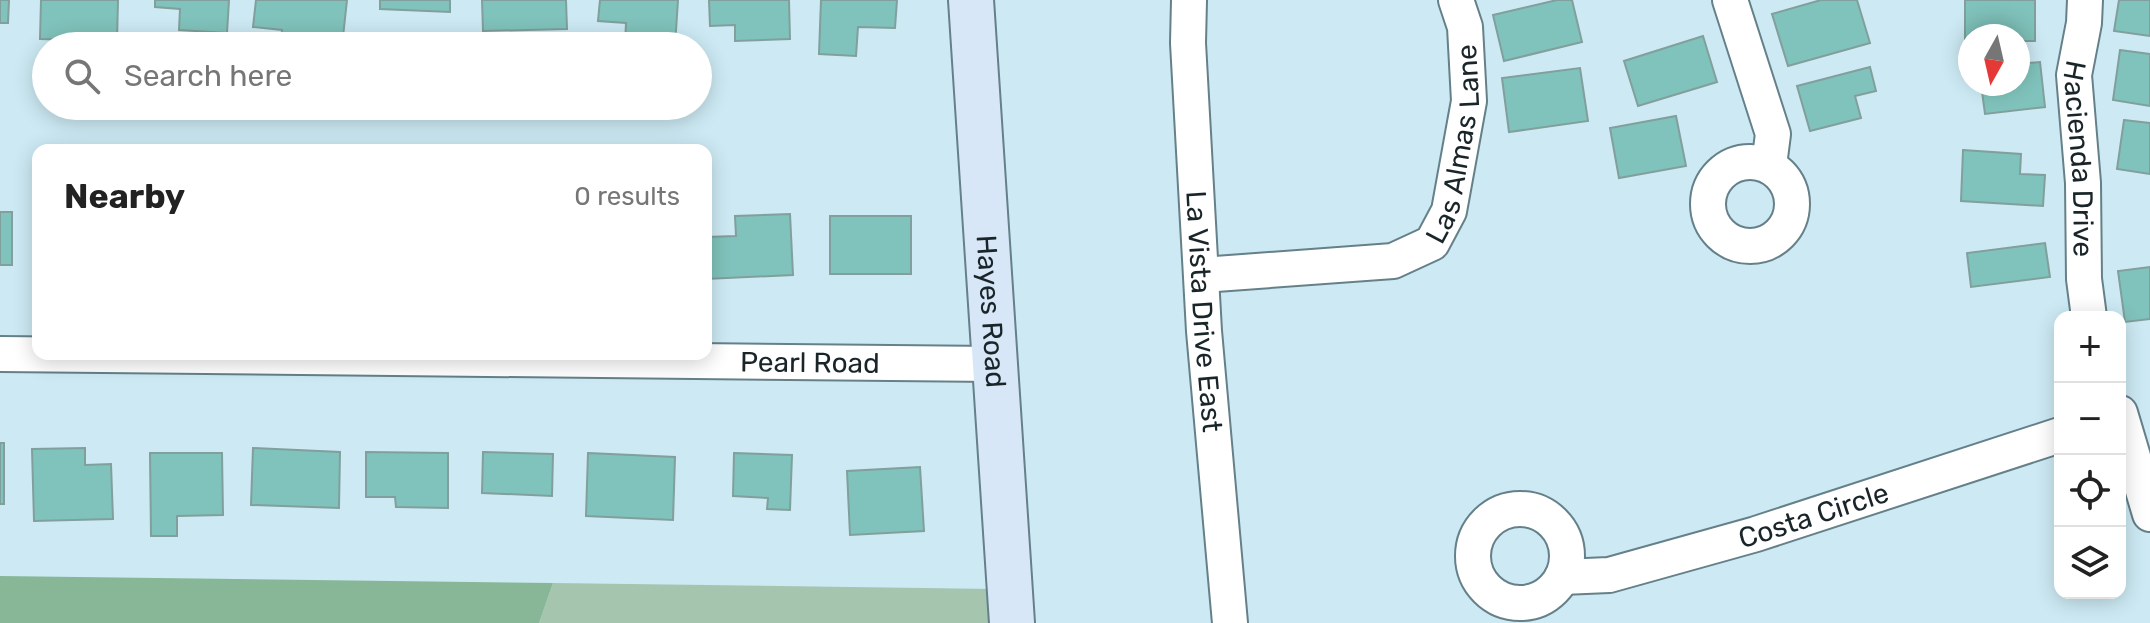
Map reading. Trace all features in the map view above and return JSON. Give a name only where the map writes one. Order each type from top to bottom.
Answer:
[{"type":"street","name":"Hayes Road","points":[[971,0],[1012,623]]},
{"type":"street","name":"La Vista Drive East","points":[[1189,0],[1188,43],[1204,331],[1230,623]]},
{"type":"street","name":"Las Almas Lane","points":[[1202,275],[1393,261],[1432,243],[1449,211],[1469,101],[1465,27],[1456,0]]},
{"type":"street","points":[[1730,0],[1773,134],[1769,165]]},
{"type":"street","name":"Hacienda Drive","points":[[2085,0],[2074,75],[2083,183],[2084,279],[2088,311]]},
{"type":"street","name":"Pearl Road","points":[[0,354],[32,354]]},
{"type":"street","name":"Pearl Road","points":[[597,360],[995,364]]},
{"type":"street","points":[[2126,435],[2150,514]]},
{"type":"street","name":"Costa Circle","points":[[1562,577],[1609,575],[1756,534],[2054,437]]},
{"type":"green space","points":[[0,576],[553,583],[539,623],[0,623]]},
{"type":"green space","points":[[553,583],[994,589],[996,623],[539,623]]},
{"type":"building","points":[[0,0],[9,0],[8,23],[0,23]]},
{"type":"building","points":[[41,0],[118,0],[117,32],[40,32]]},
{"type":"building","points":[[155,0],[229,0],[227,32],[179,30],[180,9],[155,7]]},
{"type":"building","points":[[256,0],[347,0],[344,32],[282,32],[253,27]]},
{"type":"building","points":[[380,0],[450,0],[450,12],[380,9]]},
{"type":"building","points":[[482,0],[566,0],[567,29],[483,31]]},
{"type":"building","points":[[600,0],[678,0],[676,32],[626,32],[626,23],[598,21]]},
{"type":"building","points":[[709,0],[789,0],[790,39],[735,41],[735,25],[710,26]]},
{"type":"building","points":[[821,0],[897,0],[895,28],[858,27],[856,56],[819,54]]},
{"type":"building","points":[[1557,0],[1572,0],[1582,42],[1504,61],[1493,15]]},
{"type":"building","points":[[1821,0],[1857,0],[1870,43],[1788,66],[1772,14]]},
{"type":"building","points":[[1965,0],[2035,0],[2035,41],[2030,41],[2030,24],[1965,24]]},
{"type":"building","points":[[2119,0],[2150,0],[2150,36],[2114,31]]},
{"type":"building","points":[[1703,36],[1717,82],[1638,106],[1624,61]]},
{"type":"building","points":[[2120,50],[2150,54],[2150,106],[2113,100]]},
{"type":"building","points":[[2040,62],[2045,107],[1985,114],[1983,96],[2030,96],[2030,63]]},
{"type":"building","points":[[1870,67],[1876,91],[1855,96],[1861,118],[1810,131],[1797,86]]},
{"type":"building","points":[[1580,68],[1588,121],[1509,132],[1502,78]]},
{"type":"building","points":[[1676,116],[1686,166],[1619,178],[1610,128]]},
{"type":"building","points":[[2124,120],[2150,123],[2150,174],[2117,169]]},
{"type":"building","points":[[1963,150],[2021,154],[2020,174],[2045,175],[2043,206],[1961,201]]},
{"type":"building","points":[[0,212],[12,212],[12,265],[0,265]]},
{"type":"building","points":[[790,214],[793,275],[712,279],[712,237],[736,236],[735,216]]},
{"type":"building","points":[[830,216],[911,216],[911,274],[830,274]]},
{"type":"building","points":[[2045,243],[2050,277],[1971,287],[1967,253]]},
{"type":"building","points":[[2150,267],[2150,319],[2126,322],[2118,271]]},
{"type":"building","points":[[0,443],[4,443],[4,504],[0,504]]},
{"type":"building","points":[[85,448],[85,465],[111,464],[113,519],[34,521],[32,449]]},
{"type":"building","points":[[253,448],[340,452],[339,508],[251,505]]},
{"type":"building","points":[[366,452],[448,453],[448,508],[396,507],[395,497],[366,497]]},
{"type":"building","points":[[483,452],[553,454],[552,496],[482,493]]},
{"type":"building","points":[[150,453],[222,453],[223,515],[177,516],[177,536],[151,536]]},
{"type":"building","points":[[588,453],[675,457],[673,520],[586,516]]},
{"type":"building","points":[[734,453],[792,455],[790,510],[767,509],[768,498],[733,496]]},
{"type":"building","points":[[920,467],[924,531],[850,535],[847,471]]}]
